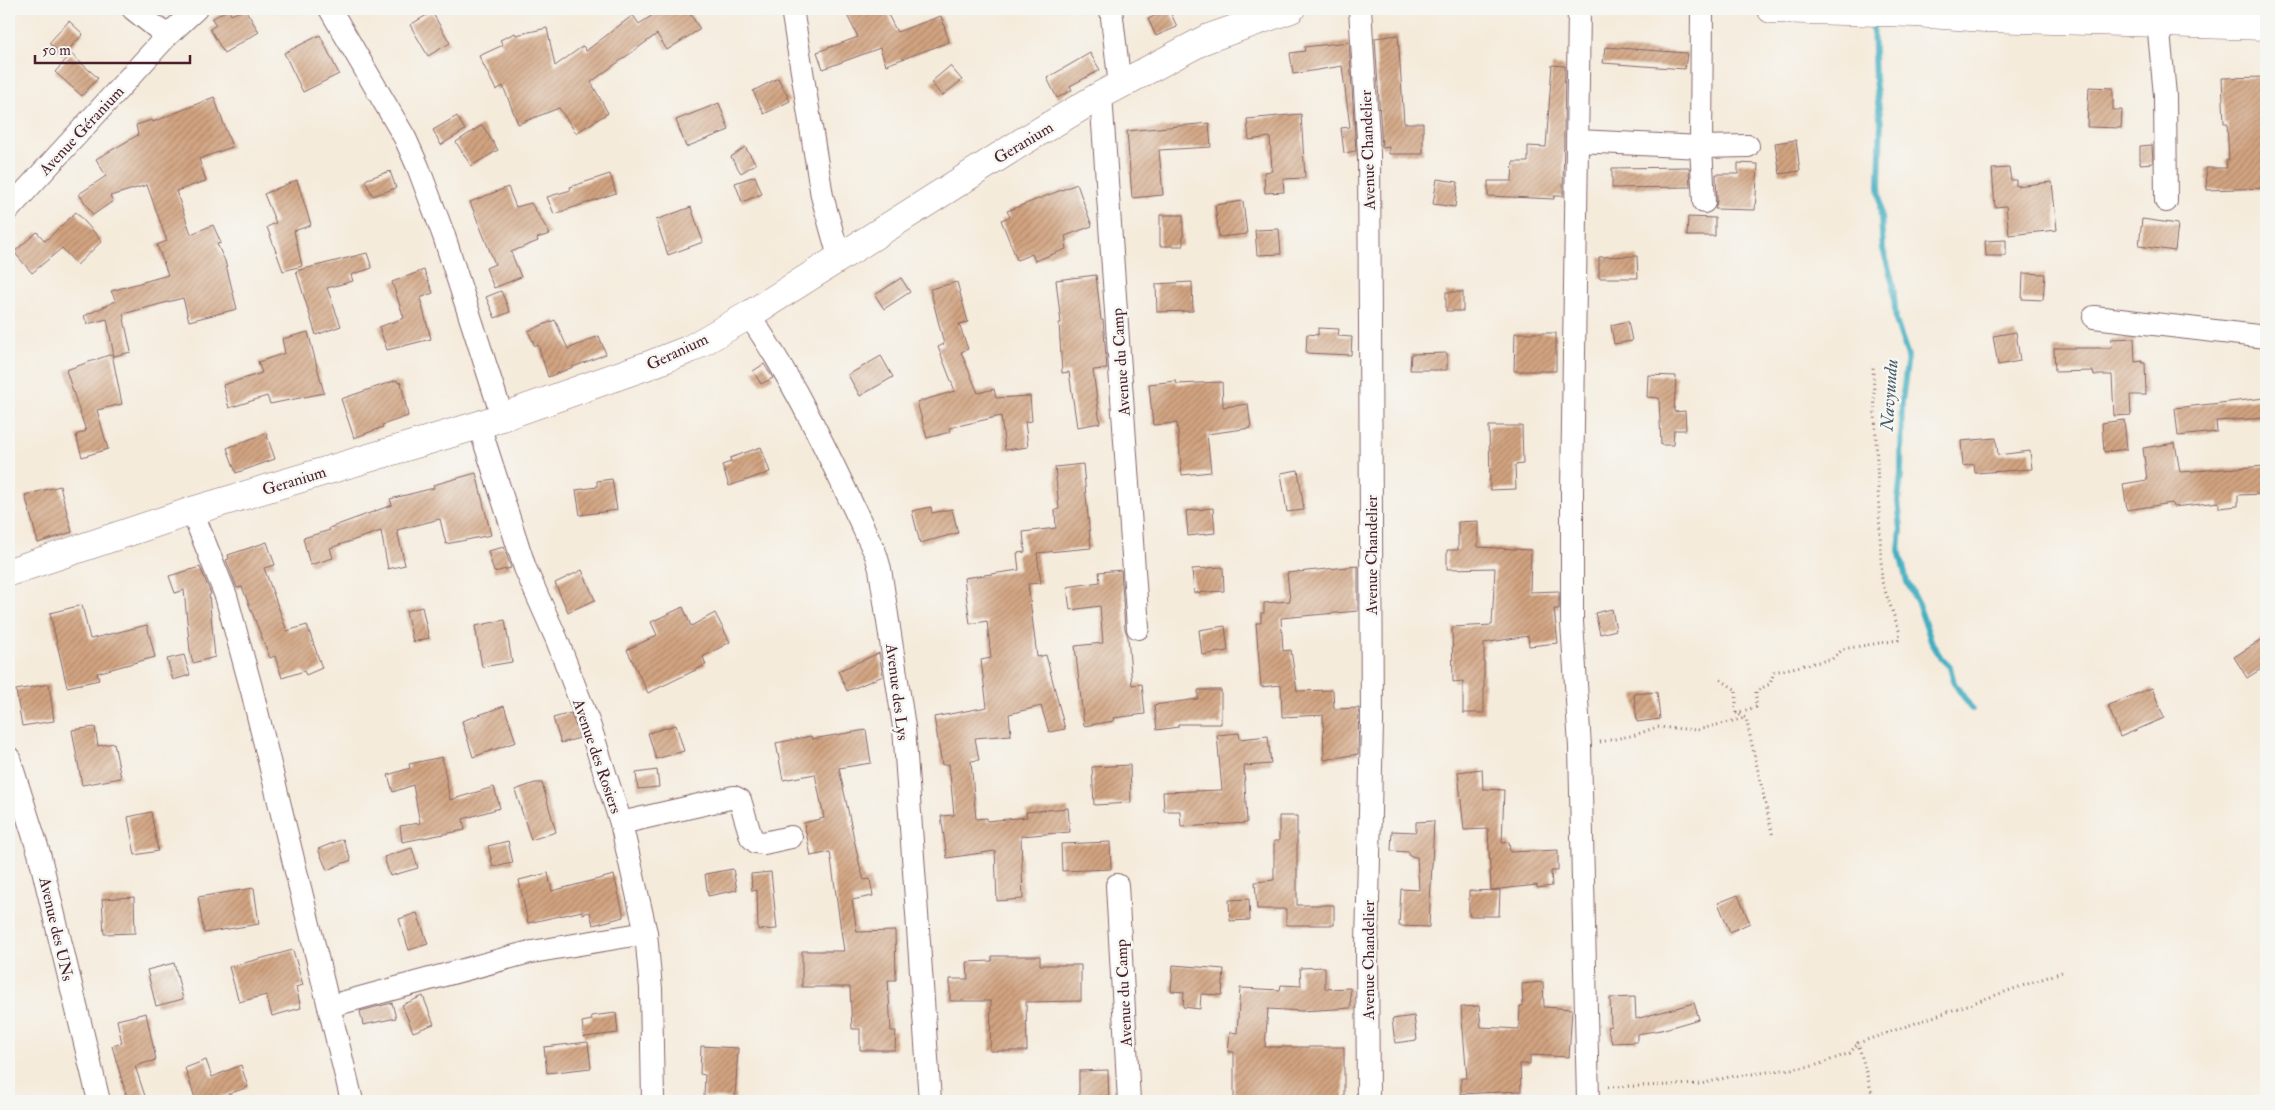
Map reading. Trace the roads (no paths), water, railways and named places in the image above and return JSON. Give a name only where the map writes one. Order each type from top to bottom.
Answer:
[{"type":"street","points":[[133,9],[167,36]]},
{"type":"street","name":"Avenue Géranium","points":[[9,209],[167,36],[196,9]]},
{"type":"street","name":"Avenue des Rosiers","points":[[330,9],[405,138],[444,236],[525,568],[557,640],[589,724],[621,822],[646,933],[651,989],[654,1101]]},
{"type":"street","points":[[792,9],[822,196],[839,257]]},
{"type":"street","name":"Avenue du Camp","points":[[1111,9],[1111,91],[1138,628]]},
{"type":"street","name":"Geranium","points":[[9,572],[192,511],[490,420],[649,365],[690,348],[748,314],[1022,142],[1111,91],[1206,39],[1291,9]]},
{"type":"street","name":"Avenue Chandelier","points":[[1360,9],[1369,154],[1372,722],[1367,946],[1368,1101]]},
{"type":"street","points":[[1579,9],[1572,622],[1580,746],[1588,1094]]},
{"type":"street","points":[[1702,9],[1701,146],[1704,202]]},
{"type":"street","points":[[1771,9],[1988,13],[2266,26]]},
{"type":"street","points":[[2158,22],[2165,95],[2166,201]]},
{"type":"street","points":[[1578,141],[1748,146]]},
{"type":"street","name":"Avenue des Lys","points":[[748,314],[780,360],[820,437],[876,555],[880,570],[904,727],[930,1101]]},
{"type":"street","points":[[2094,316],[2266,337]]},
{"type":"street","points":[[192,511],[228,606],[254,700],[352,1101]]},
{"type":"street","name":"Avenue des UNs","points":[[9,758],[39,853],[99,1101]]},
{"type":"street","points":[[621,822],[734,797],[740,800],[751,837],[756,842],[764,843],[791,837]]},
{"type":"street","name":"Avenue du Camp","points":[[1117,885],[1129,1101]]},
{"type":"street","points":[[330,1006],[526,953],[646,933]]},
{"type":"waterway","name":"Navyundu","points":[[1873,19],[1875,80],[1881,123],[1879,186],[1883,249],[1893,284],[1896,321],[1908,356],[1902,401],[1901,474],[1898,501],[1901,529],[1899,550],[1907,582],[1917,601],[1932,643],[1941,658],[1950,667],[1954,683],[1972,709]]}]
